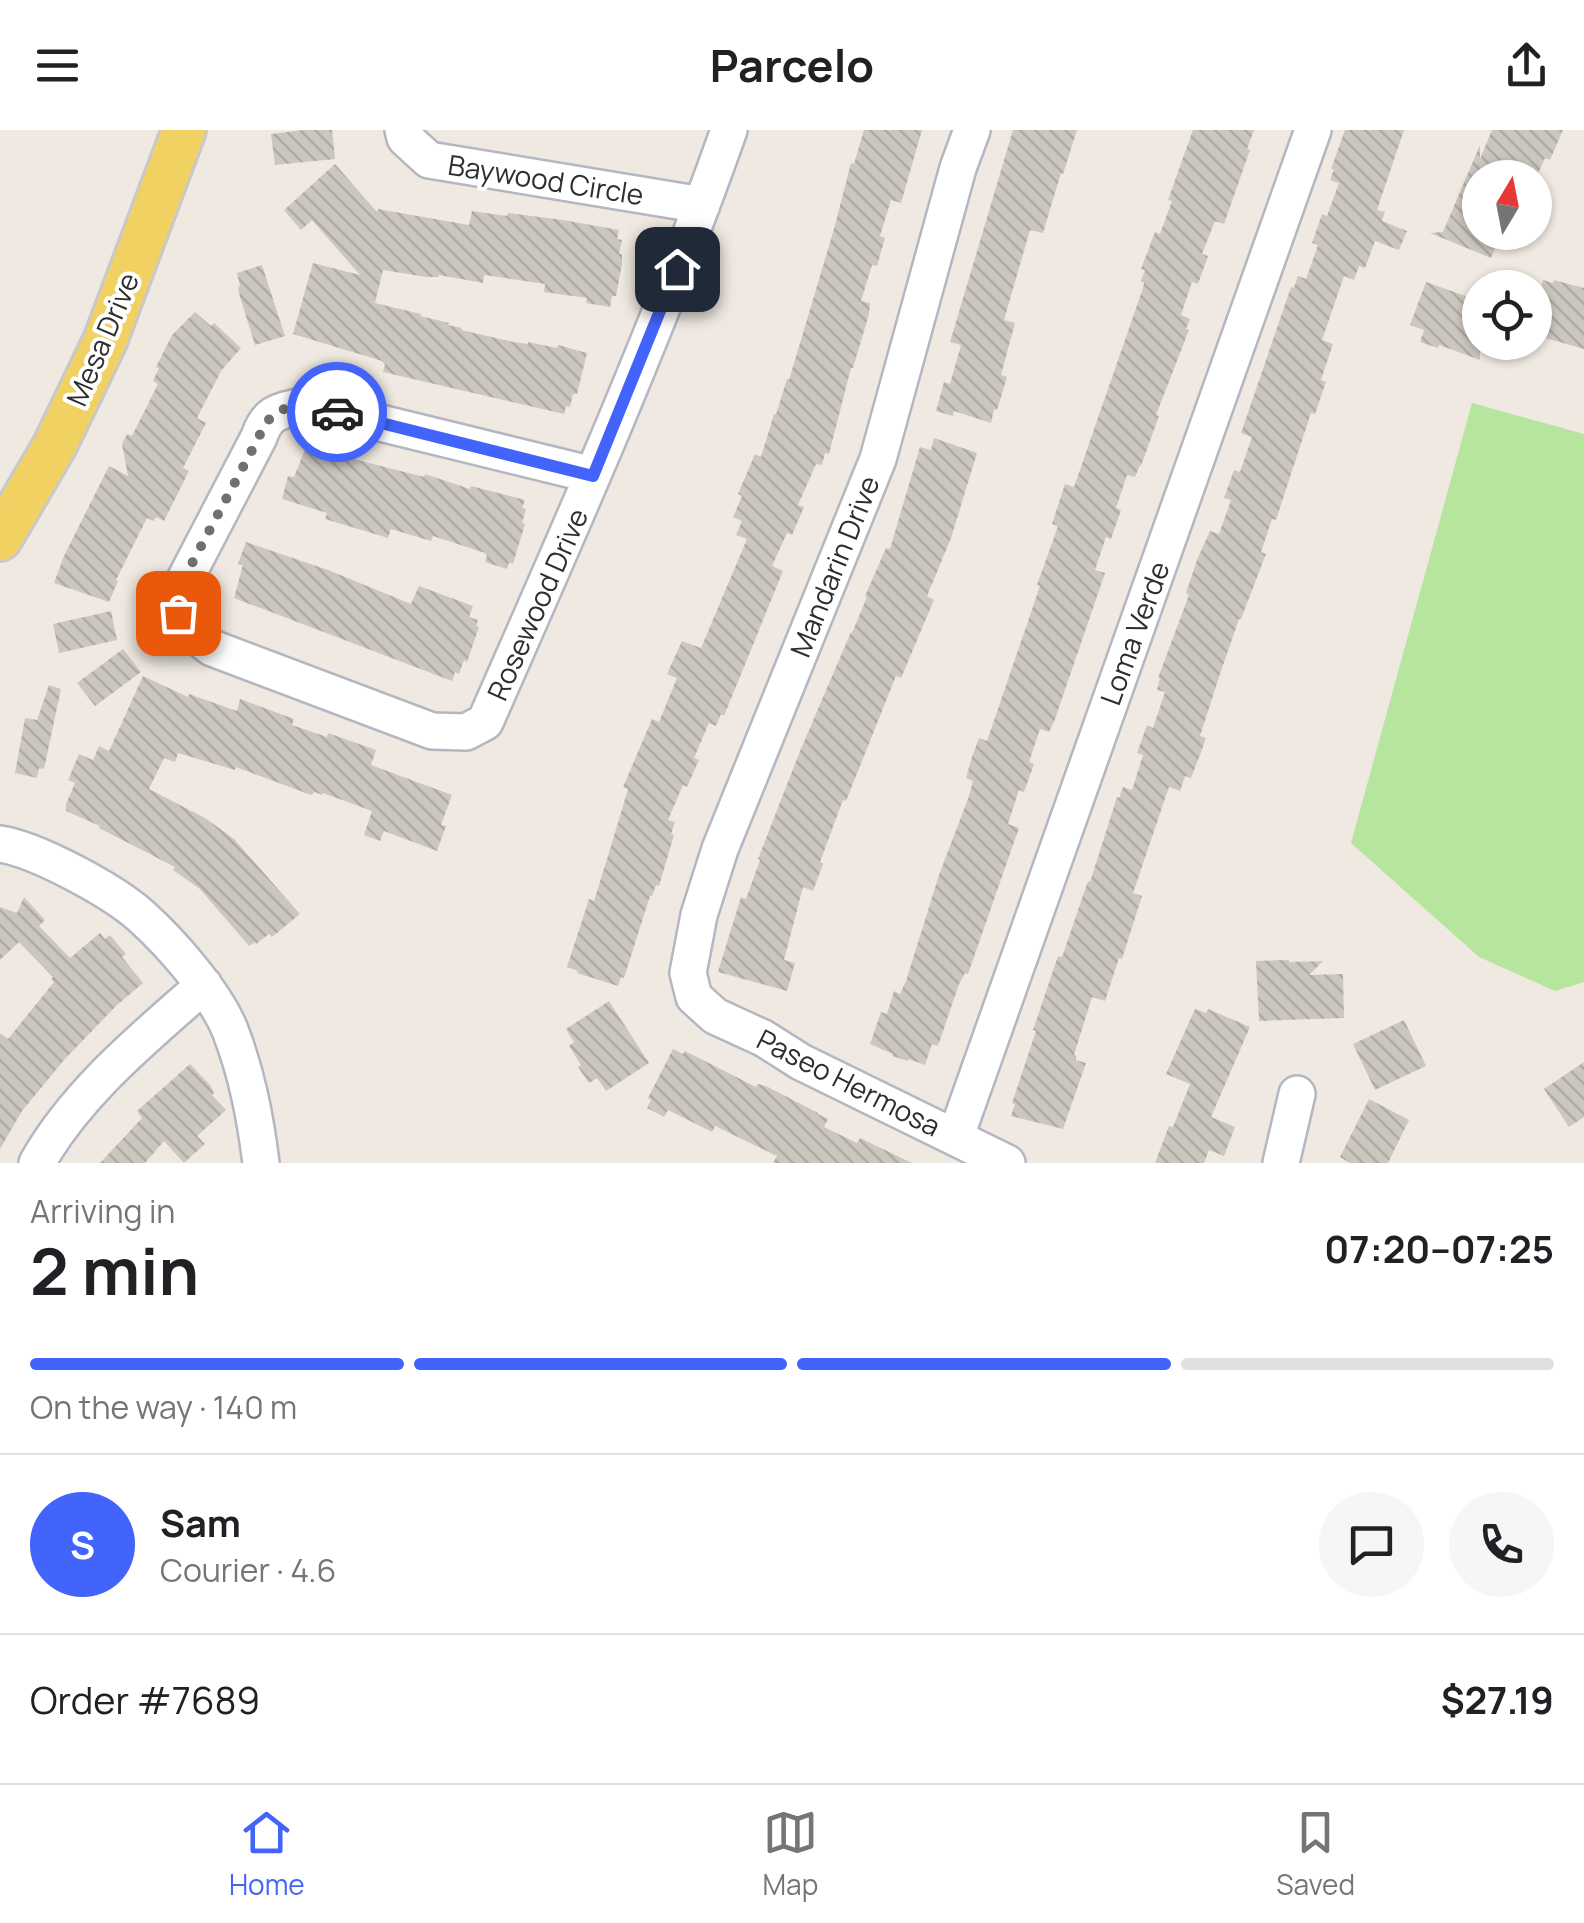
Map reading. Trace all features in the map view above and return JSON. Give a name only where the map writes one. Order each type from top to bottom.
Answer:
[{"type":"main road","name":"Mesa Drive","points":[[0,539],[55,445],[105,341],[184,130]]},
{"type":"street","name":"Baywood Circle","points":[[404,130],[406,138],[429,160],[702,205]]},
{"type":"street","name":"Rosewood Drive","points":[[593,476],[306,404],[276,412],[264,423],[180,586],[178,613],[190,631],[212,648],[432,731],[466,732],[485,722],[593,476],[729,130]]},
{"type":"street","name":"Mandarin Drive","points":[[694,997],[688,973],[698,914],[720,849],[878,459],[958,168],[972,130]]},
{"type":"street","name":"Loma Verde","points":[[956,1136],[1313,130]]},
{"type":"street","points":[[0,844],[18,846],[85,878],[140,915],[204,984],[229,1027],[254,1107],[261,1163]]},
{"type":"street","points":[[37,1163],[54,1132],[128,1052],[204,984]]},
{"type":"street","name":"Paseo Hermosa","points":[[694,997],[715,1016],[763,1038],[801,1062],[1007,1163]]},
{"type":"street","points":[[1281,1163],[1296,1094]]},
{"type":"green space","points":[[1472,403],[1584,434],[1584,982],[1555,991],[1479,957],[1351,843]]},
{"type":"building","points":[[332,130],[335,159],[275,165],[271,134]]},
{"type":"building","points":[[864,130],[922,130],[901,203],[891,200],[880,236],[885,238],[877,266],[872,265],[861,301],[870,303],[869,314],[829,454],[825,453],[822,465],[816,464],[798,505],[804,507],[792,535],[787,533],[772,566],[783,571],[724,716],[721,714],[716,726],[709,723],[694,758],[699,760],[668,820],[675,822],[671,834],[674,835],[659,886],[650,896],[618,986],[567,967],[589,899],[594,901],[628,789],[623,787],[652,719],[659,722],[677,678],[667,674],[682,641],[701,648],[747,539],[736,535],[742,521],[733,517],[742,496],[738,494],[755,454],[761,457],[789,380]]},
{"type":"building","points":[[1013,130],[1077,130],[1043,233],[1030,230],[1004,320],[1015,323],[1001,375],[1007,377],[991,423],[954,411],[953,416],[936,411],[944,382],[950,384],[961,345],[950,342]]},
{"type":"building","points":[[1193,130],[1254,130],[1224,224],[1215,221],[1202,254],[1208,256],[1198,284],[1192,282],[1181,315],[1190,319],[1186,329],[1189,330],[1141,466],[1135,477],[1127,475],[1116,508],[1121,510],[1111,539],[1106,537],[1095,570],[1105,573],[1054,722],[1049,732],[1040,729],[1029,762],[1034,764],[1024,792],[1019,790],[1008,824],[1019,828],[968,974],[959,984],[938,1046],[932,1044],[925,1065],[892,1056],[870,1044],[881,1012],[887,1014],[894,991],[900,994],[906,981],[969,796],[973,781],[966,778],[972,757],[979,738],[987,741],[1040,586],[1037,585],[1058,526],[1052,524],[1065,484],[1074,487],[1143,288],[1145,270],[1141,269],[1155,232],[1160,234]]},
{"type":"building","points":[[1345,130],[1404,130],[1377,210],[1385,212],[1382,221],[1407,231],[1399,250],[1375,241],[1365,268],[1359,266],[1354,280],[1344,276],[1322,340],[1333,344],[1321,380],[1326,382],[1315,414],[1311,413],[1276,520],[1272,519],[1261,552],[1266,554],[1239,619],[1200,736],[1206,738],[1200,755],[1191,778],[1185,776],[1180,791],[1169,787],[1133,893],[1142,896],[1122,959],[1119,958],[1105,1001],[1092,997],[1074,1055],[1076,1060],[1086,1063],[1063,1129],[1011,1116],[1036,1031],[1033,1030],[1058,956],[1062,957],[1090,882],[1117,797],[1123,787],[1132,790],[1143,755],[1137,753],[1147,725],[1153,728],[1165,692],[1157,690],[1158,678],[1189,595],[1186,593],[1197,560],[1210,531],[1219,534],[1231,500],[1224,498],[1234,470],[1240,472],[1252,437],[1241,433],[1291,287],[1294,288],[1298,276],[1306,279],[1318,245],[1312,243],[1339,183],[1330,180],[1331,169]]},
{"type":"building","points":[[1492,130],[1563,130],[1550,160],[1474,160],[1480,145],[1480,159]]},
{"type":"building","points":[[335,164],[377,212],[378,209],[469,225],[472,211],[507,216],[508,213],[619,230],[622,264],[610,307],[586,303],[587,298],[544,292],[545,284],[484,275],[483,283],[383,270],[375,303],[421,314],[461,330],[587,353],[577,394],[573,394],[564,414],[383,372],[382,361],[293,334],[313,263],[360,275],[312,220],[301,230],[284,210]]},
{"type":"building","points":[[1462,187],[1462,246],[1430,233],[1443,232]]},
{"type":"building","points":[[1471,250],[1494,250],[1491,258]]},
{"type":"building","points":[[262,265],[285,336],[255,345],[237,273]]},
{"type":"building","points":[[1554,280],[1584,288],[1584,349],[1552,340]]},
{"type":"building","points":[[1426,282],[1462,295],[1462,353],[1420,342],[1424,330],[1410,325]]},
{"type":"building","points":[[195,312],[211,326],[214,323],[241,348],[221,371],[197,418],[206,423],[183,468],[189,471],[164,521],[147,518],[109,602],[54,583],[109,466],[128,476],[122,444],[127,434],[132,436],[158,384],[153,381],[159,368],[156,367],[172,335]]},
{"type":"building","points":[[934,438],[977,453],[951,538],[927,596],[934,600],[901,678],[896,676],[846,801],[843,800],[813,891],[803,887],[784,960],[795,963],[787,991],[718,972],[741,897],[746,899],[800,751],[886,548],[890,549],[920,447],[931,450]]},
{"type":"building","points":[[306,447],[525,500],[525,524],[513,564],[509,562],[507,569],[485,562],[485,553],[433,536],[431,541],[391,529],[388,538],[325,519],[327,513],[282,499],[288,476],[294,477]]},
{"type":"building","points":[[246,542],[411,604],[419,586],[473,606],[469,617],[478,620],[479,627],[467,662],[464,660],[452,681],[234,598],[243,565],[238,564]]},
{"type":"building","points":[[111,611],[117,640],[59,653],[53,624]]},
{"type":"building","points":[[123,649],[141,672],[95,706],[77,683]]},
{"type":"building","points":[[143,676],[188,697],[189,694],[237,711],[240,699],[294,719],[292,725],[376,750],[371,765],[452,795],[437,851],[384,831],[380,841],[364,835],[372,811],[323,793],[311,795],[236,767],[235,770],[178,753],[175,762],[164,758],[149,789],[205,818],[234,839],[300,914],[272,937],[269,934],[249,946],[200,889],[173,870],[175,867],[66,811],[75,783],[68,780],[79,754],[93,760],[99,746],[109,751]]},
{"type":"building","points":[[49,685],[61,689],[44,769],[39,768],[37,778],[15,773],[25,718],[37,720]]},
{"type":"building","points":[[24,897],[45,920],[39,926],[70,958],[100,933],[105,939],[110,935],[143,983],[64,1060],[22,1111],[0,1149],[0,1033],[8,1039],[54,982],[19,942],[0,960],[0,907],[17,913]]},
{"type":"building","points":[[1256,961],[1323,961],[1309,975],[1343,974],[1344,1018],[1259,1021]]},
{"type":"building","points":[[609,1001],[649,1063],[606,1091],[597,1078],[589,1083],[578,1067],[581,1065],[569,1046],[574,1042],[566,1029]]},
{"type":"building","points":[[1195,1009],[1206,1013],[1208,1009],[1250,1027],[1211,1117],[1235,1127],[1224,1156],[1209,1150],[1204,1163],[1155,1163],[1190,1084],[1166,1074]]},
{"type":"building","points":[[1404,1020],[1426,1066],[1375,1090],[1353,1044]]},
{"type":"building","points":[[673,1049],[683,1054],[685,1051],[756,1087],[768,1087],[828,1119],[824,1127],[857,1143],[860,1138],[912,1163],[773,1163],[777,1156],[715,1126],[712,1132],[668,1110],[664,1117],[647,1108],[651,1100],[648,1098]]},
{"type":"building","points":[[1584,1062],[1584,1117],[1569,1127],[1544,1089]]},
{"type":"building","points":[[190,1064],[226,1110],[197,1136],[205,1144],[184,1163],[164,1141],[145,1163],[100,1163],[142,1118],[137,1111]]},
{"type":"building","points":[[1369,1099],[1409,1120],[1388,1163],[1350,1163],[1340,1157]]},
{"type":"way so far","points":[[178,613],[180,586],[264,423],[276,412],[306,404],[337,412]]},
{"type":"route","points":[[337,412],[593,476],[677,269]]}]
